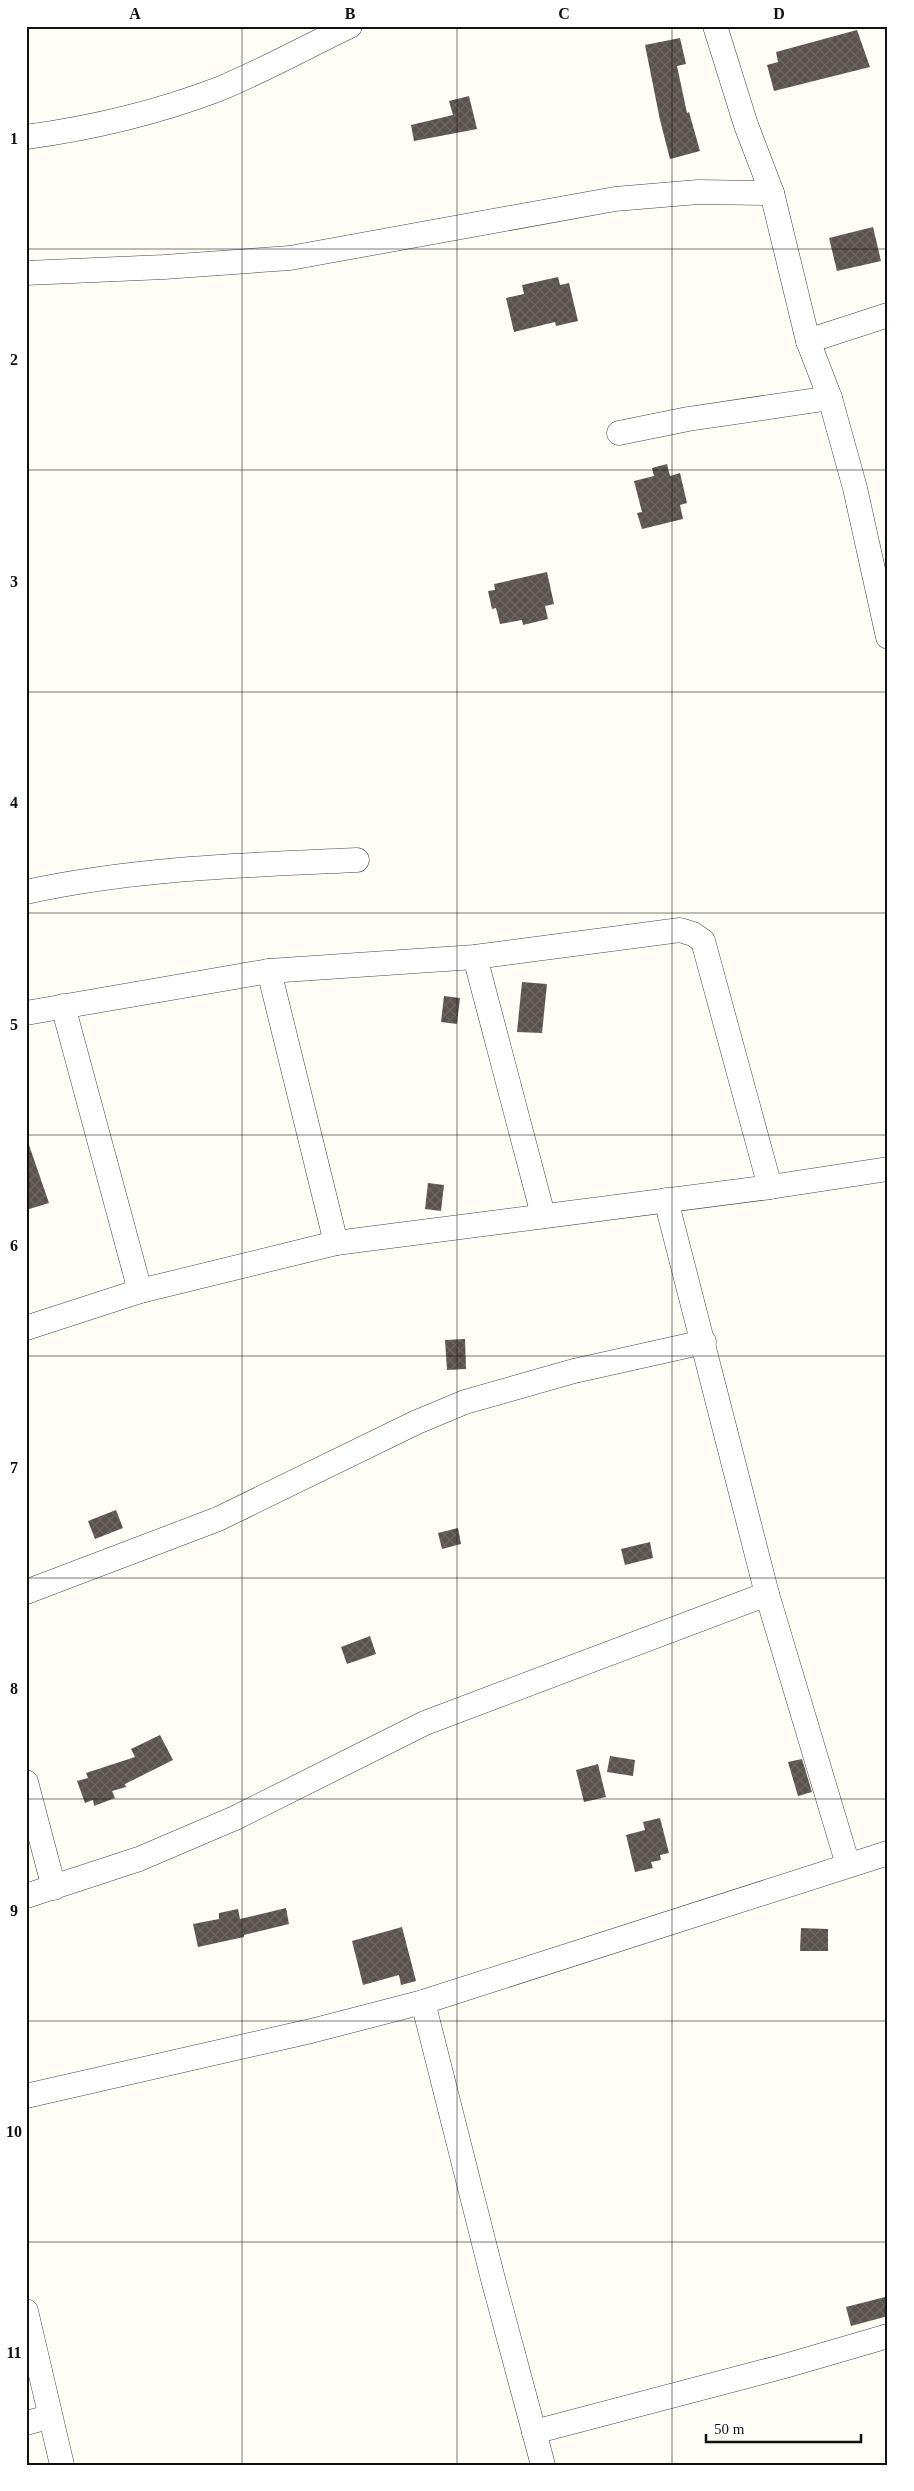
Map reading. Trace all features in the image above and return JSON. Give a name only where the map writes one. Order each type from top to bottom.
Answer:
[{"type":"street","points":[[26,136],[82,129],[142,115],[219,88],[350,26]]},
{"type":"street","points":[[715,26],[746,125],[772,193],[808,341],[830,398],[855,488],[887,628]]},
{"type":"street","points":[[26,273],[164,267],[290,258],[615,199],[698,192],[772,193]]},
{"type":"street","points":[[808,341],[888,315]]},
{"type":"street","points":[[619,433],[688,419],[830,398]]},
{"type":"street","points":[[26,892],[64,883],[157,872],[358,860]]},
{"type":"street","points":[[26,1013],[269,971],[475,957],[680,930],[693,934],[703,941],[770,1187]]},
{"type":"street","points":[[475,957],[543,1215]]},
{"type":"street","points":[[269,971],[336,1243]]},
{"type":"street","points":[[63,1006],[140,1291]]},
{"type":"street","points":[[26,1328],[140,1291],[336,1243],[770,1187],[888,1169]]},
{"type":"street","points":[[666,1200],[704,1342],[767,1594],[848,1866]]},
{"type":"street","points":[[26,1592],[218,1519],[361,1449],[465,1402],[574,1371],[704,1342]]},
{"type":"street","points":[[26,1896],[139,1859],[235,1818],[424,1723],[767,1594]]},
{"type":"street","points":[[26,1782],[54,1888]]},
{"type":"street","points":[[26,2096],[292,2035],[424,2002],[888,1854]]},
{"type":"street","points":[[424,2002],[492,2279],[543,2465]]},
{"type":"street","points":[[26,2311],[62,2465]]},
{"type":"street","points":[[534,2432],[785,2366],[888,2336]]},
{"type":"street","points":[[26,2423],[50,2417]]},
{"type":"building","points":[[857,30],[870,67],[774,91],[767,65],[778,62],[776,52]]},
{"type":"building","points":[[680,38],[686,64],[677,66],[687,113],[689,112],[700,151],[670,159],[645,45]]},
{"type":"building","points":[[469,96],[477,129],[414,141],[411,125],[453,115],[449,101]]},
{"type":"building","points":[[873,227],[881,261],[837,271],[829,238]]},
{"type":"building","points":[[558,277],[560,285],[569,283],[578,321],[556,326],[555,322],[514,332],[506,298],[524,294],[522,285]]},
{"type":"building","points":[[667,464],[670,476],[680,473],[687,503],[680,505],[683,519],[642,529],[637,513],[642,512],[634,481],[654,476],[652,468]]},
{"type":"building","points":[[547,572],[554,604],[545,606],[548,619],[523,625],[522,620],[500,624],[496,608],[492,609],[488,591],[495,590],[494,584]]},
{"type":"building","points":[[522,982],[547,984],[542,1033],[517,1032]]},
{"type":"building","points":[[444,996],[460,998],[457,1024],[441,1022]]},
{"type":"building","points":[[26,1145],[29,1145],[49,1203],[26,1210]]},
{"type":"building","points":[[428,1183],[444,1185],[441,1211],[425,1209]]},
{"type":"building","points":[[465,1339],[466,1369],[447,1370],[445,1340]]},
{"type":"building","points":[[116,1510],[123,1528],[95,1539],[88,1521]]},
{"type":"building","points":[[458,1528],[461,1544],[442,1549],[438,1533]]},
{"type":"building","points":[[650,1542],[653,1558],[625,1565],[621,1549]]},
{"type":"building","points":[[370,1636],[376,1654],[347,1664],[341,1647]]},
{"type":"building","points":[[160,1735],[173,1760],[125,1784],[126,1787],[112,1791],[115,1798],[94,1806],[93,1800],[85,1803],[77,1781],[88,1778],[86,1773],[135,1757],[131,1749]]},
{"type":"building","points":[[610,1756],[635,1760],[633,1776],[607,1772]]},
{"type":"building","points":[[802,1759],[812,1792],[798,1796],[788,1762]]},
{"type":"building","points":[[598,1764],[606,1797],[584,1802],[576,1770]]},
{"type":"building","points":[[660,1818],[669,1853],[660,1855],[661,1860],[651,1862],[653,1868],[635,1872],[626,1835],[645,1830],[643,1822]]},
{"type":"building","points":[[286,1908],[289,1924],[244,1935],[244,1937],[198,1947],[193,1924],[219,1919],[219,1913],[238,1909],[240,1919]]},
{"type":"building","points":[[402,1927],[416,1981],[401,1985],[399,1975],[363,1985],[352,1941]]},
{"type":"building","points":[[801,1928],[828,1929],[828,1951],[800,1951]]},
{"type":"building","points":[[885,2297],[888,2316],[851,2326],[846,2307]]}]
